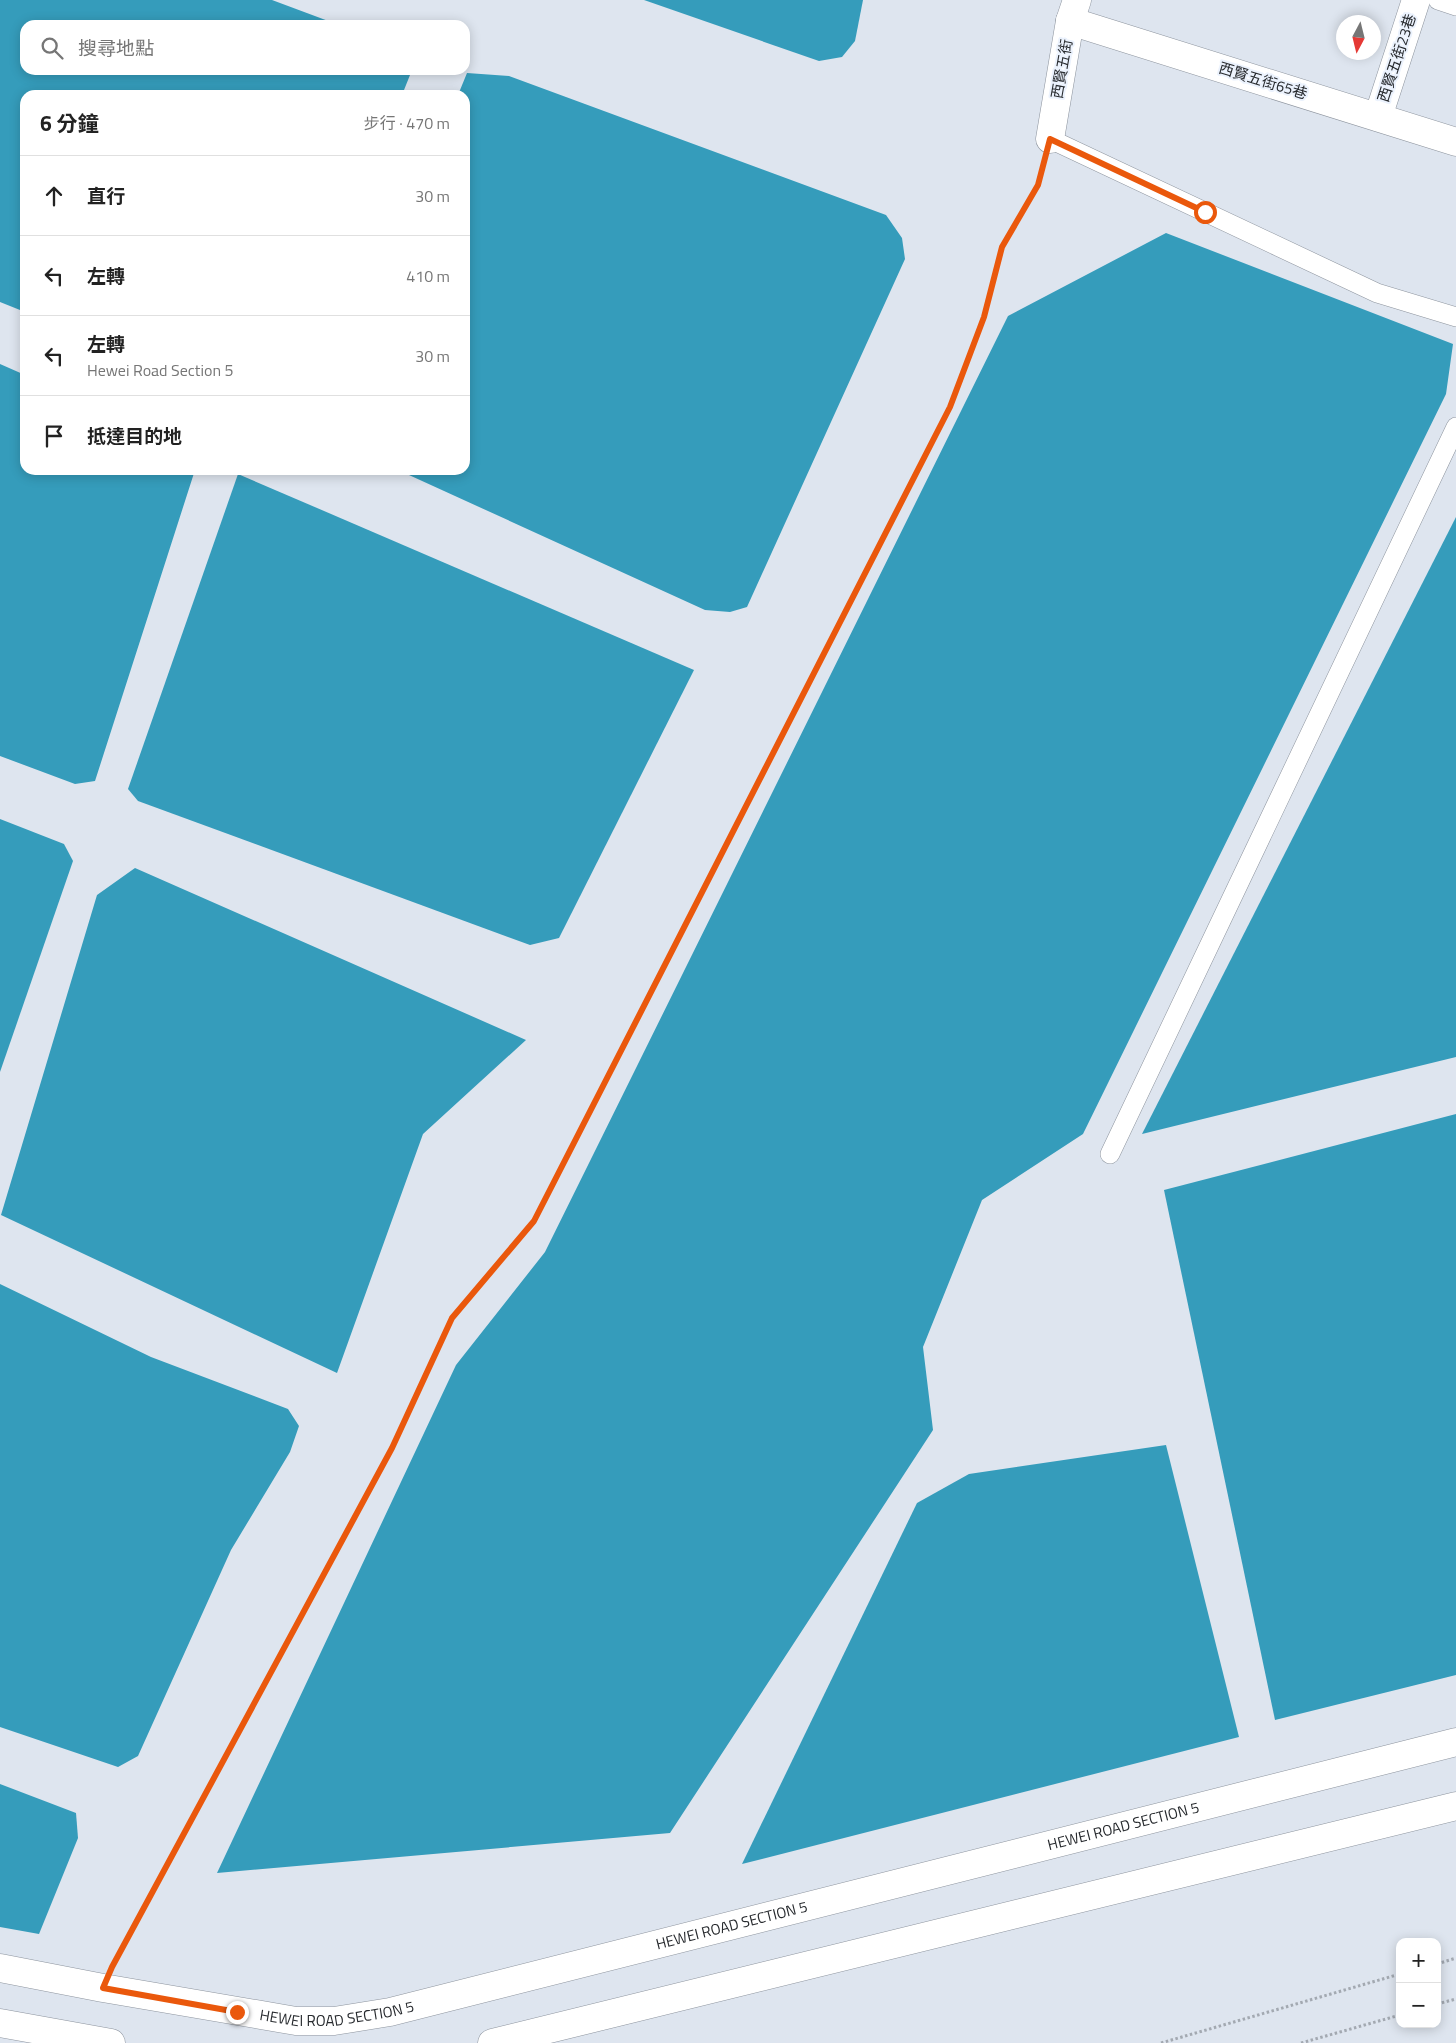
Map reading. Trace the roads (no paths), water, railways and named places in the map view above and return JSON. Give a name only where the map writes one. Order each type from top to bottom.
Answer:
[{"type":"street","name":"西賢五街23巷","points":[[1378,117],[1416,0]]},
{"type":"street","name":"西賢五街65巷","points":[[1073,10],[1378,117],[1456,142]]},
{"type":"street","name":"西賢五街","points":[[1050,139],[1073,10]]},
{"type":"street","name":"HEWEI ROAD SECTION 5","points":[[0,1968],[103,1988],[296,2021],[334,2021],[390,2012],[1456,1742]]},
{"type":"street","points":[[492,2043],[1456,1806]]},
{"type":"street","points":[[0,2023],[111,2043]]},
{"type":"lane","points":[[1438,0],[1456,6]]},
{"type":"lane","points":[[1050,139],[1377,293],[1456,317]]},
{"type":"lane","points":[[1110,1154],[1456,427]]},
{"type":"water","points":[[0,0],[272,0],[326,20],[20,20],[20,75],[410,75],[404,90],[20,90],[20,310],[0,302]]},
{"type":"water","points":[[644,0],[863,0],[855,41],[842,57],[819,61]]},
{"type":"water","points":[[470,73],[509,76],[886,215],[902,238],[905,259],[747,607],[730,612],[705,610],[409,475],[470,475],[470,90],[460,90],[466,75],[470,75]]},
{"type":"water","points":[[1166,233],[1453,344],[1446,394],[1083,1134],[982,1200],[923,1347],[933,1430],[670,1833],[217,1873],[456,1365],[545,1252],[1008,316]]},
{"type":"water","points":[[0,364],[20,373],[20,475],[193,475],[95,781],[75,784],[0,756]]},
{"type":"water","points":[[238,475],[694,670],[559,938],[530,945],[138,801],[128,789]]},
{"type":"water","points":[[1456,517],[1456,1057],[1142,1134]]},
{"type":"water","points":[[0,819],[64,844],[73,861],[0,1072]]},
{"type":"water","points":[[135,868],[526,1040],[423,1134],[337,1373],[1,1215],[97,895]]},
{"type":"water","points":[[1456,1114],[1456,1675],[1275,1720],[1164,1190]]},
{"type":"water","points":[[0,1284],[151,1357],[288,1409],[299,1426],[290,1452],[231,1550],[138,1756],[118,1767],[0,1727]]},
{"type":"water","points":[[1166,1445],[1239,1737],[742,1864],[917,1503],[969,1474]]},
{"type":"water","points":[[0,1784],[76,1813],[78,1838],[39,1934],[0,1927]]}]
